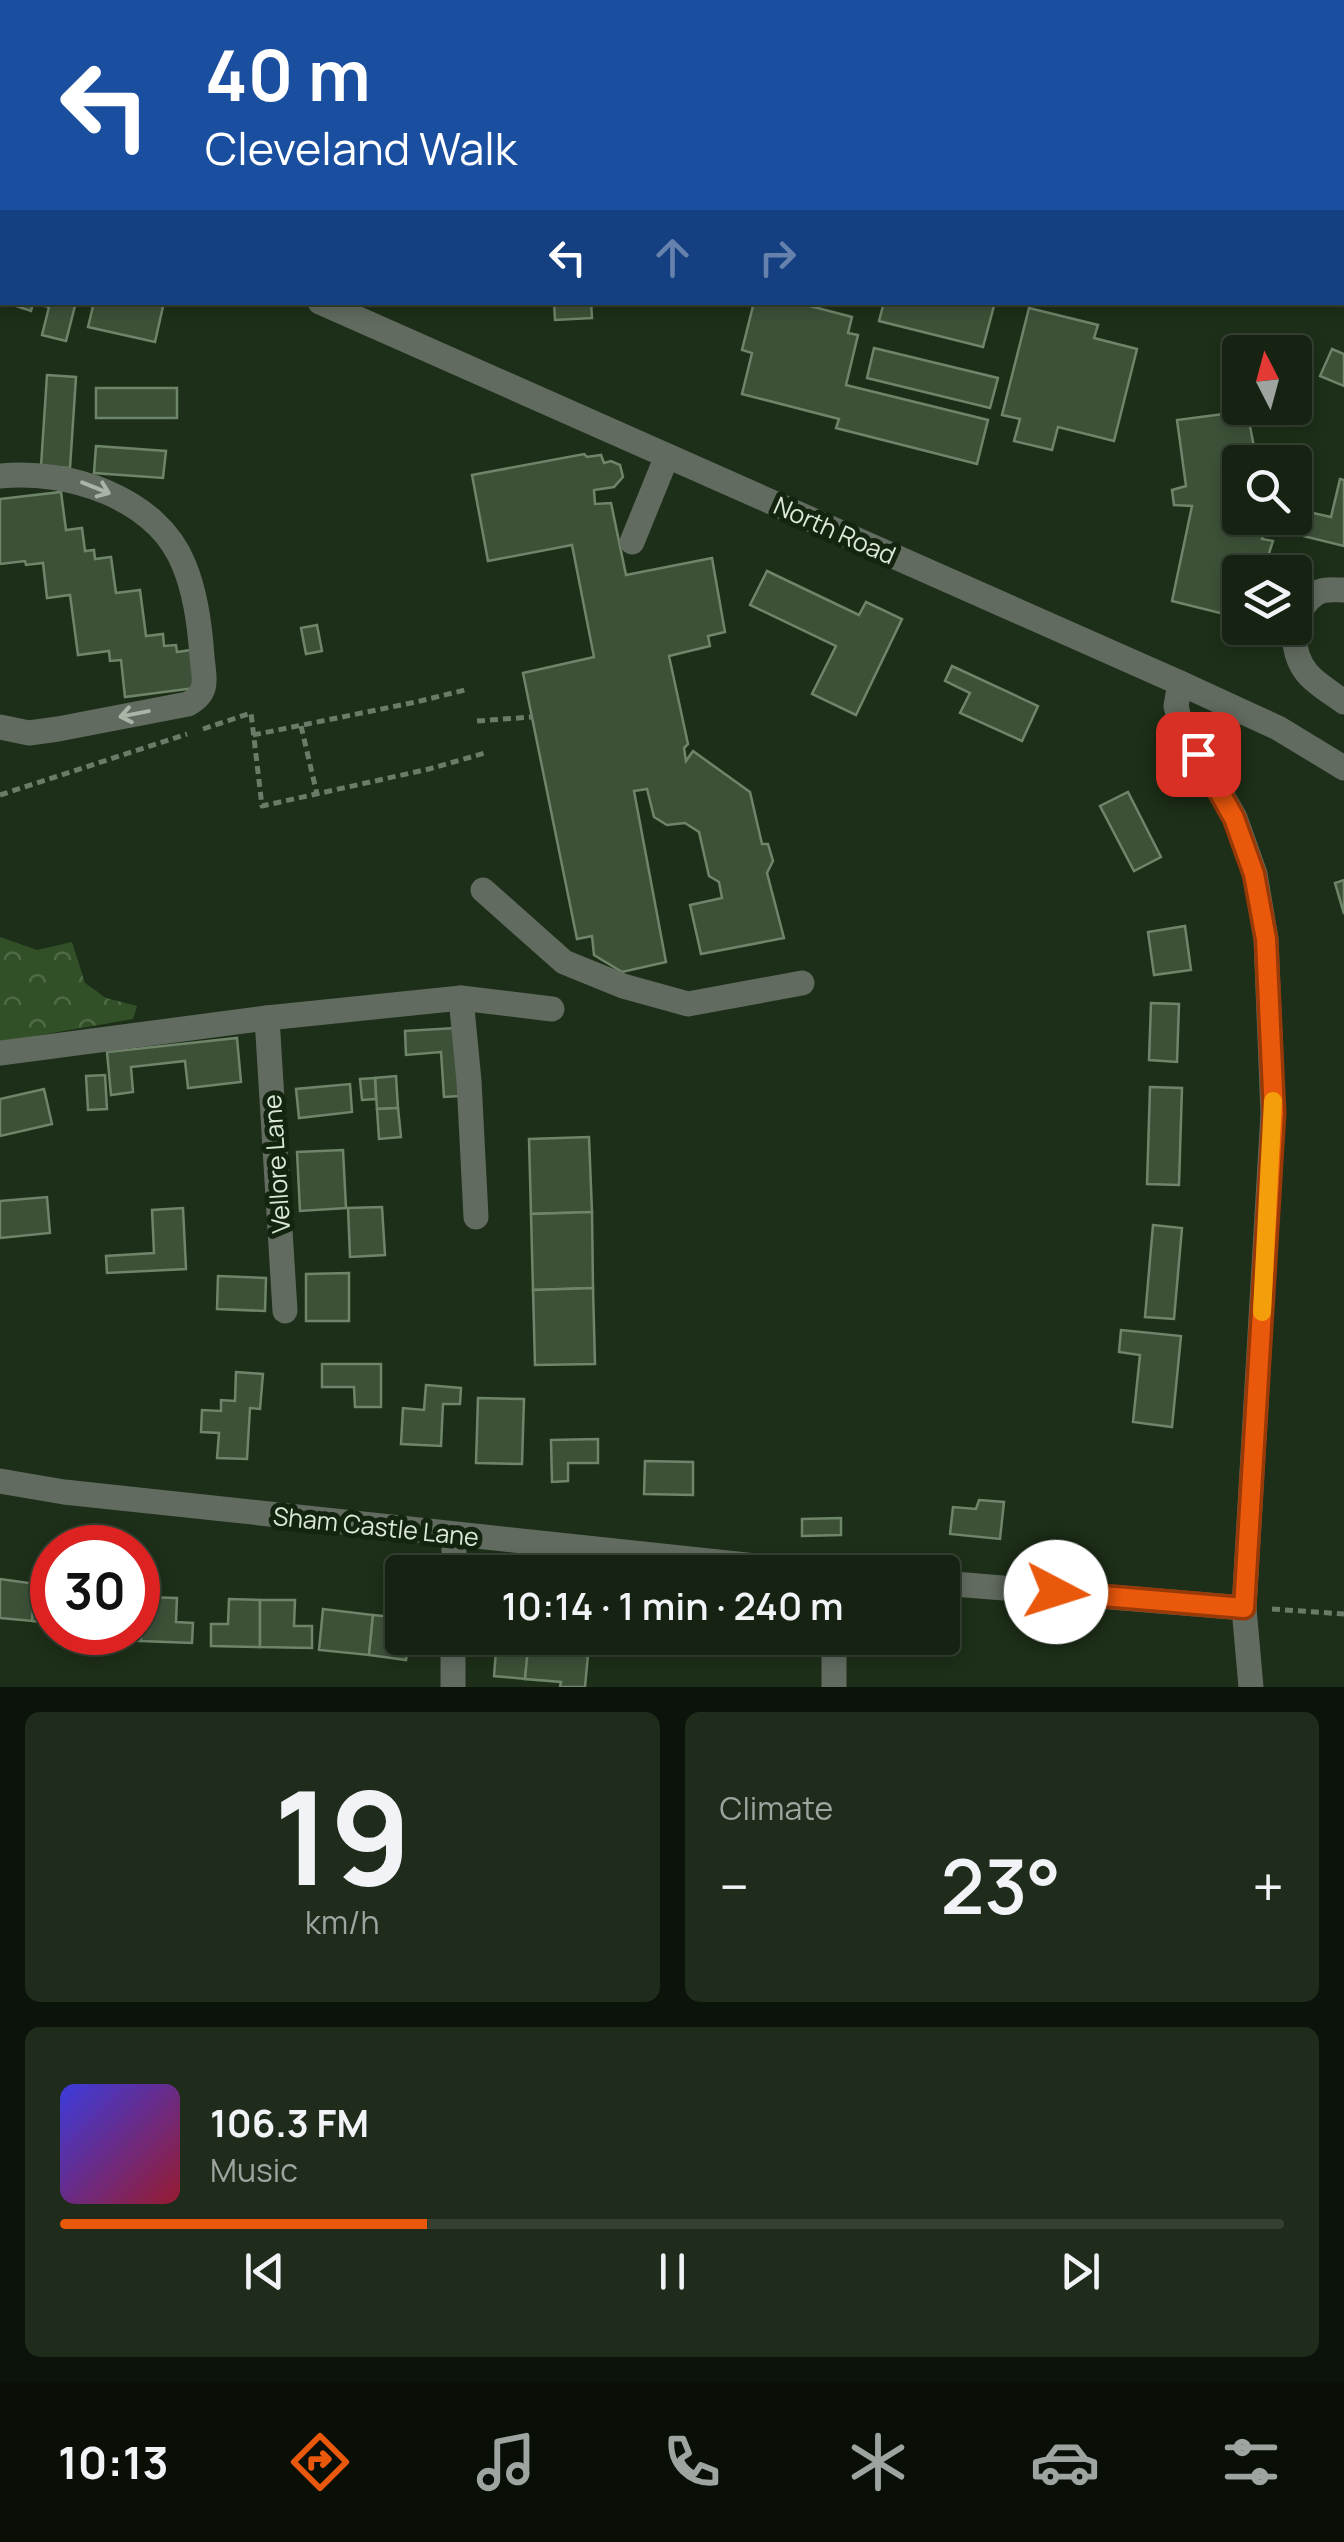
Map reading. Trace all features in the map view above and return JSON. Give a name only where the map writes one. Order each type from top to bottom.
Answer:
[{"type":"street","name":"North Road","points":[[327,305],[1180,683],[1278,728],[1344,768]]},
{"type":"street","points":[[632,542],[667,456]]},
{"type":"street","points":[[0,476],[18,474],[83,482],[124,499],[160,529],[183,562],[194,598],[204,686],[200,698],[188,704],[30,733],[0,727]]},
{"type":"street","points":[[1344,590],[1315,593],[1302,608],[1295,625],[1294,650],[1308,674],[1344,702]]},
{"type":"street","points":[[1180,683],[1176,706],[1180,722],[1234,818],[1254,874],[1266,939],[1274,1113],[1244,1608],[1251,1687]]},
{"type":"street","points":[[484,890],[564,962],[623,986],[688,1004],[802,983]]},
{"type":"street","points":[[461,998],[476,1217]]},
{"type":"street","points":[[0,1053],[267,1018],[461,998],[552,1009]]},
{"type":"street","name":"Vellore Lane","points":[[267,1018],[286,1310]]},
{"type":"street","name":"Sham Castle Lane","points":[[0,1481],[64,1492],[648,1555]]},
{"type":"street","points":[[454,1535],[454,1555]]},
{"type":"street","points":[[960,1585],[1244,1608]]},
{"type":"street","points":[[453,1655],[453,1687]]},
{"type":"street","points":[[834,1655],[834,1687]]},
{"type":"path","points":[[253,735],[469,688]]},
{"type":"path","points":[[0,795],[251,714],[262,806],[485,753]]},
{"type":"path","points":[[477,721],[532,718]]},
{"type":"path","points":[[302,726],[318,794]]},
{"type":"path","points":[[1244,1608],[1344,1614]]},
{"type":"green space","points":[[0,937],[37,950],[72,942],[85,983],[106,998],[137,1006],[133,1019],[0,1042]]},
{"type":"building","points":[[41,305],[75,305],[66,341],[42,335],[49,307]]},
{"type":"building","points":[[93,305],[163,305],[155,342],[88,327]]},
{"type":"building","points":[[554,305],[591,305],[592,318],[555,320]]},
{"type":"building","points":[[753,305],[806,305],[852,317],[848,333],[858,335],[846,385],[988,420],[977,464],[836,428],[839,419],[742,394],[752,353],[742,350]]},
{"type":"building","points":[[883,305],[994,305],[983,347],[879,321]]},
{"type":"building","points":[[1029,308],[1098,325],[1094,338],[1137,349],[1114,441],[1058,427],[1052,450],[1014,441],[1020,419],[1002,415]]},
{"type":"building","points":[[874,348],[998,378],[990,408],[867,378]]},
{"type":"building","points":[[1332,349],[1344,354],[1344,386],[1320,376]]},
{"type":"building","points":[[47,375],[76,377],[70,468],[41,466]]},
{"type":"building","points":[[96,388],[177,388],[177,418],[96,418]]},
{"type":"building","points":[[1222,414],[1222,425],[1250,425],[1254,445],[1222,445],[1222,535],[1263,535],[1262,539],[1273,541],[1268,555],[1222,555],[1222,614],[1172,601],[1192,506],[1174,505],[1172,490],[1186,486],[1177,420]]},
{"type":"building","points":[[96,446],[166,451],[163,478],[94,473]]},
{"type":"building","points":[[584,454],[601,455],[604,463],[620,465],[623,477],[614,487],[594,490],[595,504],[611,503],[626,575],[712,558],[725,632],[708,636],[710,646],[669,656],[688,744],[684,748],[686,761],[693,751],[750,792],[762,844],[768,844],[773,861],[767,873],[784,938],[701,954],[690,905],[722,898],[719,882],[709,876],[699,832],[685,823],[667,825],[654,817],[647,789],[634,791],[666,962],[622,972],[594,955],[592,936],[577,939],[523,673],[594,657],[572,545],[488,561],[472,475]]},
{"type":"building","points":[[1340,479],[1344,480],[1344,546],[1299,535],[1312,535],[1312,513],[1331,517]]},
{"type":"building","points":[[61,492],[66,530],[82,528],[85,551],[94,550],[95,559],[111,557],[116,593],[140,590],[146,636],[163,634],[164,646],[176,645],[177,652],[191,650],[195,688],[125,697],[121,660],[110,661],[109,651],[78,655],[70,595],[47,598],[43,563],[0,564],[0,499]]},
{"type":"building","points":[[767,571],[859,615],[866,602],[902,619],[856,715],[812,694],[836,646],[750,605]]},
{"type":"building","points":[[317,625],[322,651],[306,654],[301,628]]},
{"type":"building","points":[[952,666],[1038,706],[1022,741],[960,713],[970,693],[945,681]]},
{"type":"building","points":[[1128,792],[1161,857],[1134,871],[1100,806]]},
{"type":"building","points":[[1344,880],[1344,914],[1335,883]]},
{"type":"building","points":[[1185,926],[1191,970],[1154,975],[1148,932]]},
{"type":"building","points":[[1151,1003],[1179,1004],[1177,1062],[1149,1060]]},
{"type":"building","points":[[455,1028],[460,1096],[444,1097],[441,1052],[406,1055],[405,1031]]},
{"type":"building","points":[[237,1038],[241,1082],[188,1088],[185,1061],[131,1067],[133,1092],[111,1095],[107,1052]]},
{"type":"building","points":[[105,1075],[107,1109],[88,1110],[86,1076]]},
{"type":"building","points":[[396,1076],[398,1108],[377,1109],[375,1078]]},
{"type":"building","points":[[375,1078],[376,1099],[362,1100],[360,1079]]},
{"type":"building","points":[[350,1084],[352,1112],[299,1118],[296,1089]]},
{"type":"building","points":[[1150,1087],[1182,1088],[1179,1185],[1147,1184]]},
{"type":"building","points":[[44,1089],[52,1124],[0,1136],[0,1099]]},
{"type":"building","points":[[398,1108],[401,1137],[379,1139],[377,1109]]},
{"type":"building","points":[[589,1137],[592,1212],[531,1214],[529,1139]]},
{"type":"building","points":[[343,1150],[346,1208],[300,1211],[297,1152]]},
{"type":"building","points":[[47,1197],[50,1233],[0,1238],[0,1201]]},
{"type":"building","points":[[382,1207],[385,1255],[350,1257],[348,1208]]},
{"type":"building","points":[[183,1208],[186,1269],[107,1273],[106,1256],[154,1253],[152,1210]]},
{"type":"building","points":[[592,1212],[593,1288],[533,1290],[531,1214]]},
{"type":"building","points":[[1153,1225],[1182,1228],[1174,1319],[1145,1317]]},
{"type":"building","points":[[349,1273],[349,1321],[306,1321],[306,1274]]},
{"type":"building","points":[[218,1276],[266,1278],[265,1311],[217,1309]]},
{"type":"building","points":[[593,1288],[595,1364],[535,1365],[533,1290]]},
{"type":"building","points":[[1121,1330],[1181,1336],[1172,1427],[1133,1422],[1140,1355],[1119,1352]]},
{"type":"building","points":[[322,1364],[381,1364],[381,1407],[355,1407],[354,1387],[322,1387]]},
{"type":"building","points":[[236,1372],[263,1374],[260,1409],[250,1408],[247,1459],[217,1458],[219,1433],[201,1432],[202,1410],[221,1411],[221,1400],[235,1401]]},
{"type":"building","points":[[426,1385],[461,1388],[460,1404],[443,1404],[441,1446],[401,1444],[403,1408],[424,1410]]},
{"type":"building","points":[[478,1398],[524,1399],[522,1464],[476,1463]]},
{"type":"building","points":[[598,1439],[598,1463],[568,1463],[568,1481],[552,1482],[551,1440]]},
{"type":"building","points":[[645,1461],[693,1462],[693,1495],[644,1494]]},
{"type":"building","points":[[979,1500],[1004,1502],[1000,1539],[950,1534],[953,1507],[976,1509]]},
{"type":"building","points":[[841,1518],[841,1535],[802,1536],[802,1519]]},
{"type":"building","points":[[0,1579],[30,1583],[30,1621],[0,1618]]},
{"type":"building","points":[[160,1598],[177,1598],[176,1622],[193,1623],[192,1643],[160,1642]]},
{"type":"building","points":[[229,1599],[260,1600],[260,1647],[211,1646],[211,1624],[228,1624]]},
{"type":"building","points":[[260,1600],[295,1600],[294,1626],[312,1626],[312,1648],[260,1647]]},
{"type":"building","points":[[323,1609],[373,1615],[369,1655],[319,1650]]},
{"type":"building","points":[[373,1615],[385,1616],[385,1655],[407,1655],[406,1660],[369,1655]]},
{"type":"building","points":[[496,1655],[527,1655],[525,1679],[494,1676]]},
{"type":"building","points":[[527,1655],[588,1655],[585,1687],[560,1687],[561,1682],[525,1679]]},
{"type":"slow traffic","points":[[1262,1312],[1273,1101]]},
{"type":"route","points":[[1056,1592],[1244,1608],[1274,1113],[1266,939],[1254,874],[1234,818],[1198,754]]}]
